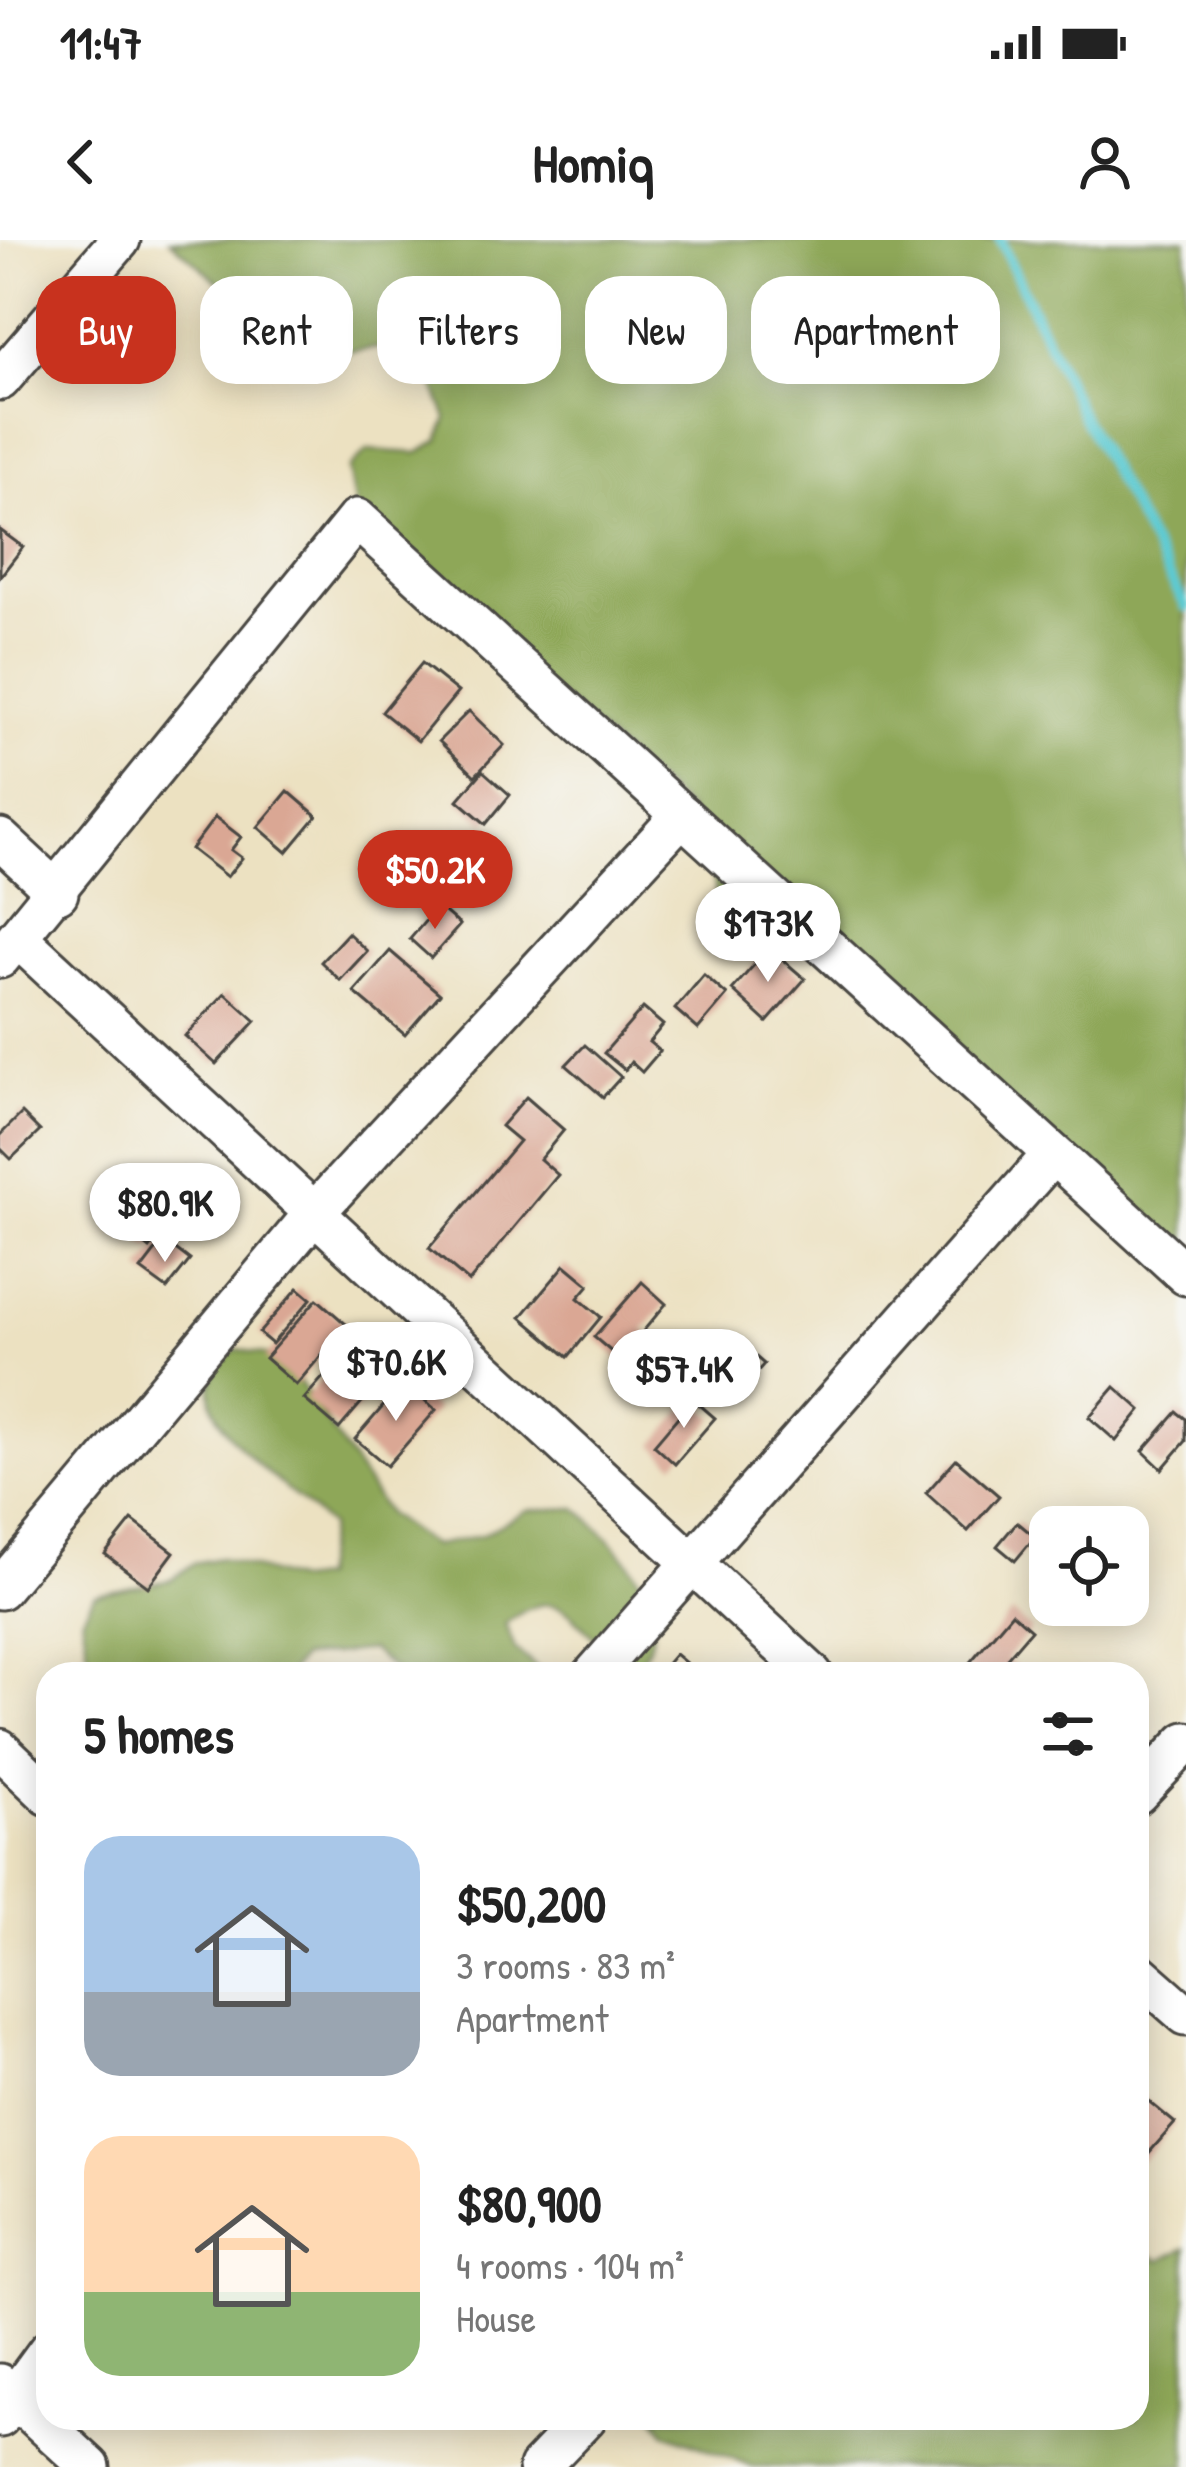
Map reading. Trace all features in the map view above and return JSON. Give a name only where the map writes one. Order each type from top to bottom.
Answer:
[{"type":"street","points":[[0,380],[120,240]]},
{"type":"street","points":[[799,1662],[317,1210],[9,948],[357,519],[1186,1275]]},
{"type":"street","points":[[0,1589],[317,1210],[682,815]]},
{"type":"street","points":[[0,839],[58,893]]},
{"type":"street","points":[[605,1662],[1053,1154]]},
{"type":"street","points":[[1149,1781],[1186,1742]]},
{"type":"street","points":[[0,1749],[36,1784]]},
{"type":"street","points":[[1149,1983],[1186,2015]]},
{"type":"street","points":[[36,2364],[5,2399],[36,2424]]},
{"type":"street","points":[[44,2430],[90,2467]]},
{"type":"street","points":[[539,2467],[574,2430]]},
{"type":"green space","points":[[170,240],[1186,240],[1186,1264],[811,926],[757,942],[716,916],[715,887],[688,809],[357,519],[348,469],[368,450],[418,453],[439,440],[447,418],[433,384],[561,384],[561,276],[377,276],[377,348],[353,351],[353,276],[211,276]]},
{"type":"green space","points":[[238,1349],[285,1359],[388,1515],[432,1546],[482,1535],[527,1510],[577,1508],[626,1559],[649,1598],[651,1640],[640,1661],[614,1655],[565,1610],[541,1605],[505,1624],[515,1649],[530,1662],[385,1662],[371,1650],[298,1662],[90,1662],[82,1618],[94,1595],[171,1580],[194,1563],[221,1558],[296,1581],[320,1578],[329,1526],[237,1444],[219,1420],[211,1395],[216,1371]]},
{"type":"green space","points":[[1186,2248],[1186,2467],[753,2467],[664,2430],[1149,2430],[1149,2254],[1160,2260]]},
{"type":"building","points":[[0,530],[23,547],[0,577]]},
{"type":"building","points":[[422,663],[458,692],[418,741],[382,712]]},
{"type":"building","points":[[469,711],[504,745],[475,776],[439,741]]},
{"type":"building","points":[[483,771],[510,795],[486,824],[458,800]]},
{"type":"building","points":[[288,791],[317,816],[287,852],[258,827]]},
{"type":"building","points":[[215,817],[241,837],[231,850],[242,858],[227,877],[191,849]]},
{"type":"building","points":[[438,906],[460,925],[431,958],[410,939]]},
{"type":"building","points":[[348,933],[367,951],[340,980],[321,962]]},
{"type":"building","points":[[769,948],[805,979],[767,1022],[732,990]]},
{"type":"building","points":[[390,951],[440,994],[405,1035],[354,992]]},
{"type":"building","points":[[704,975],[727,995],[698,1029],[675,1009]]},
{"type":"building","points":[[225,993],[256,1021],[216,1064],[185,1036]]},
{"type":"building","points":[[643,1008],[663,1025],[649,1042],[660,1051],[642,1072],[631,1062],[625,1070],[604,1053]]},
{"type":"building","points":[[585,1045],[621,1077],[603,1097],[566,1065]]},
{"type":"building","points":[[526,1097],[564,1130],[540,1159],[558,1175],[469,1282],[429,1248],[519,1141],[501,1126]]},
{"type":"building","points":[[22,1113],[40,1131],[11,1159],[0,1148],[0,1135]]},
{"type":"building","points":[[144,1188],[177,1214],[150,1249],[116,1223]]},
{"type":"building","points":[[164,1240],[190,1260],[167,1289],[141,1270]]},
{"type":"building","points":[[565,1265],[589,1285],[578,1298],[601,1317],[568,1357],[521,1317]]},
{"type":"building","points":[[642,1282],[666,1304],[644,1330],[658,1342],[634,1371],[594,1337]]},
{"type":"building","points":[[298,1288],[311,1299],[272,1344],[259,1333]]},
{"type":"building","points":[[317,1299],[347,1325],[296,1385],[265,1358]]},
{"type":"building","points":[[357,1338],[391,1368],[339,1429],[304,1399]]},
{"type":"building","points":[[742,1345],[764,1364],[740,1391],[718,1372]]},
{"type":"building","points":[[404,1382],[436,1410],[387,1466],[355,1439]]},
{"type":"building","points":[[1115,1387],[1141,1410],[1116,1441],[1089,1417]]},
{"type":"building","points":[[693,1399],[715,1418],[675,1464],[654,1445]]},
{"type":"building","points":[[1177,1412],[1186,1419],[1186,1441],[1162,1469],[1143,1451]]},
{"type":"building","points":[[956,1459],[999,1496],[968,1531],[926,1493]]},
{"type":"building","points":[[132,1520],[174,1552],[148,1587],[105,1554]]},
{"type":"building","points":[[1017,1522],[1029,1532],[1029,1544],[1015,1561],[997,1546]]},
{"type":"building","points":[[1012,1613],[1031,1630],[1006,1659],[1010,1662],[970,1662]]},
{"type":"building","points":[[1149,2101],[1175,2123],[1149,2153]]},
{"type":"waterway","points":[[1000,240],[1082,416],[1186,607]]}]
